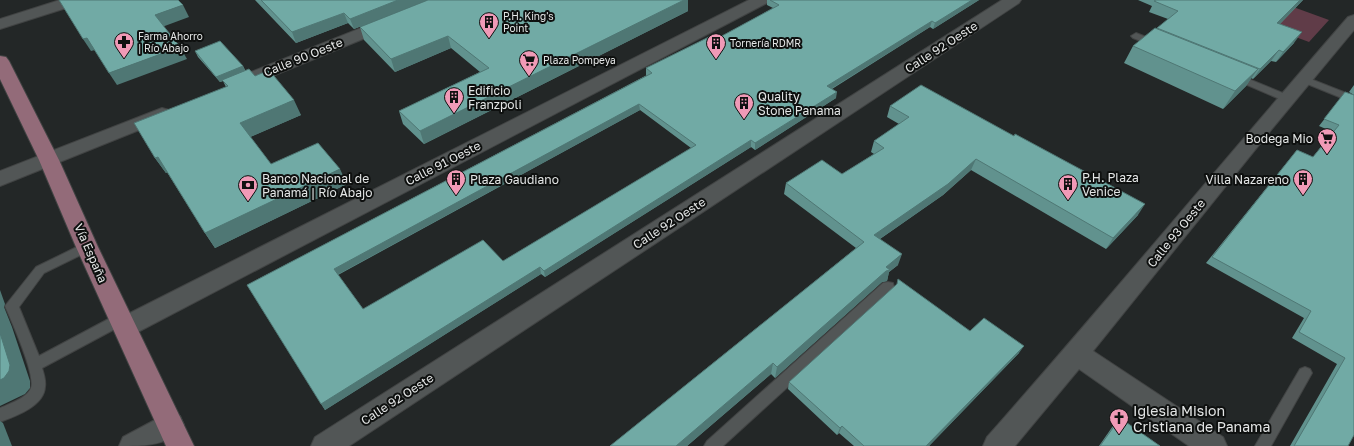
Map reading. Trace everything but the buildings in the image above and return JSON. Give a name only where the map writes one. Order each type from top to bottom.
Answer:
[{"type":"main road","name":"Vía España","points":[[0,61],[49,160],[87,247],[175,435]]},
{"type":"street","points":[[0,24],[76,0]]},
{"type":"street","name":"Calle 90 Oeste","points":[[223,89],[445,0]]},
{"type":"street","name":"Calle 91 Oeste","points":[[123,323],[761,0]]},
{"type":"street","name":"Calle 92 Oeste","points":[[326,446],[1013,0]]},
{"type":"street","name":"Calle 93 Oeste","points":[[997,446],[1077,354],[1286,98],[1354,20]]},
{"type":"street","points":[[0,179],[179,107]]},
{"type":"street","points":[[1077,354],[1213,446]]},
{"type":"street","points":[[133,446],[175,435]]},
{"type":"lane","points":[[1136,36],[1165,48]]},
{"type":"lane","points":[[1222,72],[1286,98]]},
{"type":"lane","points":[[1303,79],[1354,100]]},
{"type":"lane","points":[[0,415],[30,398],[38,391],[39,384],[35,365],[12,306],[40,270],[87,247]]},
{"type":"lane","points":[[712,446],[888,287]]},
{"type":"lane","points":[[35,365],[123,323]]},
{"type":"lane","points":[[1262,446],[1305,373]]},
{"type":"shaded area","points":[[1197,0],[1274,0],[1329,20],[1309,42]]},
{"type":"place","name":"P.H. King's Point","points":[[489,39]]},
{"type":"place","name":"Farma Ahorro | Río Abajo","points":[[124,59]]},
{"type":"place","name":"Tornería RDMR","points":[[716,60]]},
{"type":"place","name":"Plaza Pompeya","points":[[529,77]]},
{"type":"place","name":"Edificio Franzpoli","points":[[454,114]]},
{"type":"place","name":"Quality Stone Panama","points":[[744,120]]},
{"type":"place","name":"Bodega Mio","points":[[1327,155]]},
{"type":"place","name":"Plaza Gaudiano","points":[[456,196]]},
{"type":"place","name":"Villa Nazareno","points":[[1303,196]]},
{"type":"place","name":"P.H. Plaza Venice","points":[[1068,201]]},
{"type":"place","name":"Banco Nacional de Panamá | Río Abajo","points":[[248,202]]},
{"type":"place","name":"Iglesia Mision Cristiana de Panama","points":[[1119,435]]}]
